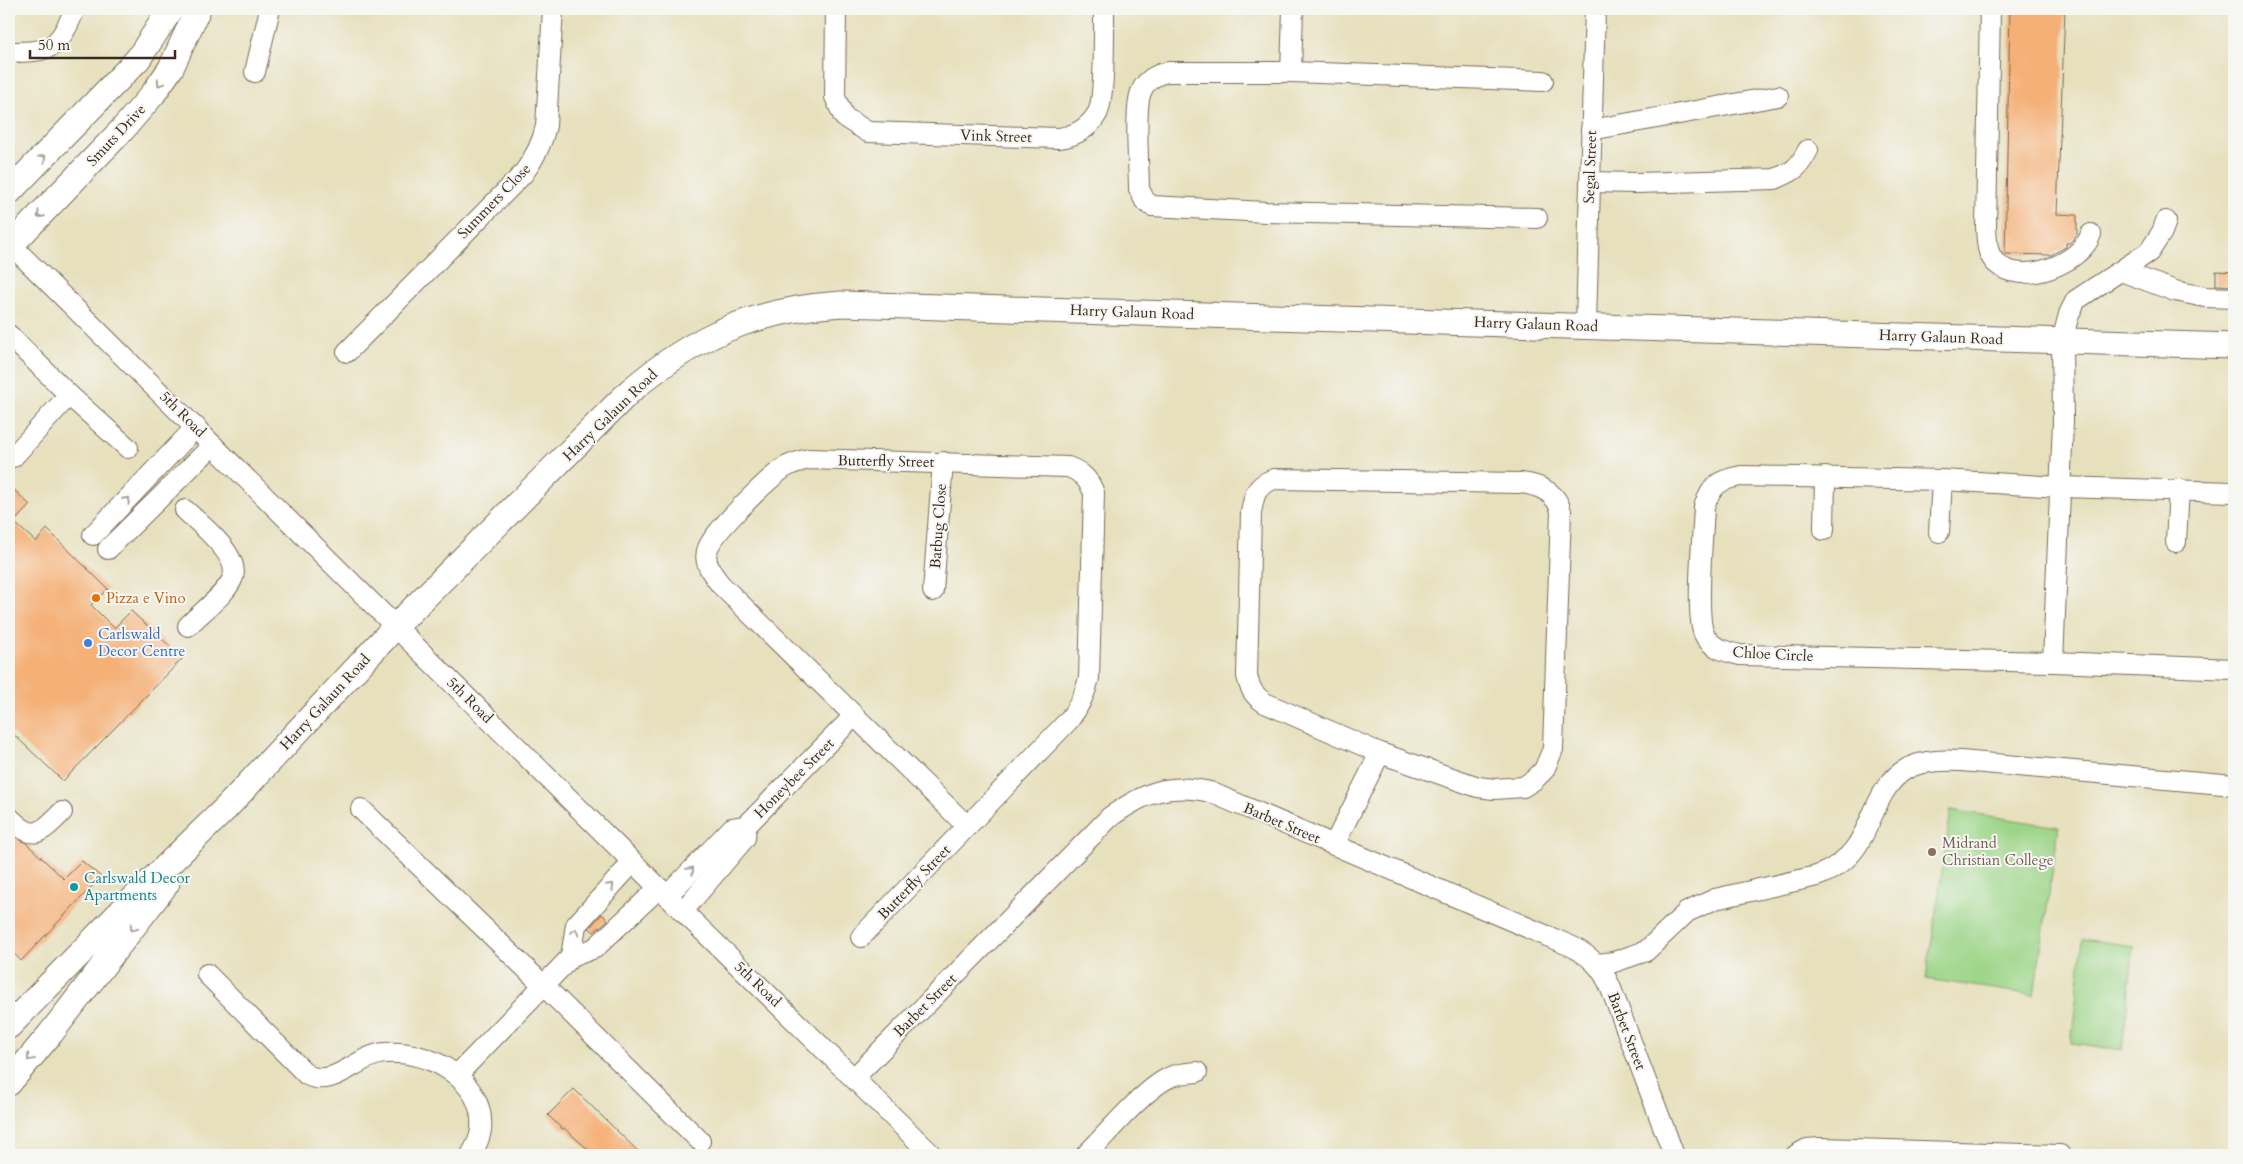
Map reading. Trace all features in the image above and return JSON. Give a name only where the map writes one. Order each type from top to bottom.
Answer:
[{"type":"main road","points":[[9,192],[138,60],[171,9]]},
{"type":"main road","name":"Smuts Drive","points":[[10,245],[123,129],[153,94],[171,68],[198,9]]},
{"type":"main road","name":"Harry Galaun Road","points":[[9,1026],[147,885],[227,807],[395,626],[629,392],[654,371],[705,338],[738,324],[774,313],[815,305],[841,304],[2234,346]]},
{"type":"main road","name":"Harry Galaun Road","points":[[9,1083],[51,1033],[227,807]]},
{"type":"street","points":[[9,52],[36,52],[46,49],[58,41],[75,9]]},
{"type":"street","points":[[255,72],[270,9]]},
{"type":"street","name":"Summers Close","points":[[347,352],[523,174],[533,161],[546,126],[553,9]]},
{"type":"street","name":"Vink Street","points":[[836,9],[834,97],[844,117],[868,132],[1046,138],[1070,137],[1081,132],[1098,113],[1101,98],[1104,9]]},
{"type":"street","points":[[1292,72],[1294,9]]},
{"type":"street","name":"Segal Street","points":[[1586,325],[1595,9]]},
{"type":"street","points":[[1990,9],[1986,227],[1989,254],[1995,263],[2003,268],[2025,274],[2034,273],[2079,254],[2085,247],[2091,234]]},
{"type":"street","points":[[1537,218],[1266,212],[1160,207],[1144,201],[1139,189],[1139,100],[1144,86],[1160,73],[1168,72],[1292,72],[1543,81]]},
{"type":"street","points":[[1591,130],[1778,96]]},
{"type":"street","points":[[1590,182],[1775,179],[1793,172],[1800,166],[1808,150]]},
{"type":"street","points":[[2053,662],[2063,421],[2062,341],[2069,314],[2076,300],[2149,252],[2159,237],[2166,221]]},
{"type":"street","name":"5th Road","points":[[10,245],[196,427],[663,892],[932,1155]]},
{"type":"street","points":[[2121,271],[2175,291],[2205,297],[2234,298]]},
{"type":"street","points":[[9,335],[69,395],[128,448]]},
{"type":"street","points":[[13,457],[69,395]]},
{"type":"street","points":[[93,535],[196,427]]},
{"type":"street","points":[[108,549],[213,445]]},
{"type":"street","name":"Butterfly Street","points":[[860,937],[1069,720],[1079,707],[1086,693],[1089,678],[1094,493],[1086,478],[1077,470],[1068,467],[809,459],[796,462],[773,477],[722,528],[707,549],[708,567],[721,585],[966,826]]},
{"type":"street","name":"Batbug Close","points":[[933,591],[943,462]]},
{"type":"street","name":"Chloe Circle","points":[[2234,492],[1825,477],[1741,476],[1726,479],[1715,484],[1704,507],[1700,611],[1705,636],[1714,645],[1726,652],[1740,655],[2053,662],[2234,669]]},
{"type":"street","points":[[1824,530],[1825,477]]},
{"type":"street","points":[[1274,479],[1521,483],[1532,484],[1545,489],[1554,497],[1561,511],[1553,749],[1544,770],[1523,787],[1494,789],[1478,787],[1380,752],[1265,703],[1252,691],[1247,676],[1251,513],[1257,491],[1263,483],[1274,479]]},
{"type":"street","points":[[1939,532],[1942,480]]},
{"type":"street","points":[[2176,542],[2179,489]]},
{"type":"street","points":[[185,510],[214,538],[232,562],[233,576],[225,590],[188,626]]},
{"type":"street","name":"Honeybee Street","points":[[683,911],[745,838],[746,826],[854,716]]},
{"type":"street","points":[[1334,845],[1380,752]]},
{"type":"street","points":[[1598,964],[1614,962],[1646,951],[1687,912],[1700,904],[1827,872],[1850,855],[1857,846],[1885,789],[1894,778],[1908,768],[1923,763],[1960,761],[2234,786]]},
{"type":"street","name":"Barbet Street","points":[[854,1078],[1110,817],[1146,795],[1179,788],[1210,792],[1573,947],[1598,964],[1610,986],[1674,1155]]},
{"type":"street","points":[[361,809],[543,985],[700,1141]]},
{"type":"street","points":[[9,817],[24,829],[37,833],[43,831],[62,812]]},
{"type":"street","points":[[457,1075],[571,957],[595,948],[663,892],[732,828],[746,826]]},
{"type":"street","points":[[571,957],[576,925],[634,862]]},
{"type":"street","points":[[208,974],[307,1075],[314,1079],[328,1078],[369,1056],[386,1053],[426,1058],[442,1065],[457,1075],[473,1096],[480,1117],[481,1130],[471,1155]]},
{"type":"street","points":[[1086,1155],[1138,1102],[1159,1084],[1169,1077],[1182,1073],[1197,1072]]},
{"type":"street","points":[[1796,1155],[1807,1149],[1820,1148],[2060,1155]]},
{"type":"green space","points":[[1951,810],[2059,827],[2034,995],[1926,979]]},
{"type":"green space","points":[[2083,939],[2134,946],[2122,1050],[2071,1043]]},
{"type":"building","points":[[2010,9],[2065,9],[2057,214],[2077,215],[2077,234],[2070,243],[2066,243],[2066,247],[2051,255],[2005,254]]},
{"type":"building","points":[[2216,271],[2234,272],[2234,286],[2216,285]]},
{"type":"building","name":"Carlswald Decor Centre","points":[[9,485],[30,505],[14,522],[36,542],[47,529],[108,589],[91,605],[114,628],[131,611],[183,658],[63,781],[9,730]]},
{"type":"building","name":"Carlswald Decor Apartments","points":[[9,833],[26,843],[64,879],[82,861],[101,877],[21,961],[9,948]]},
{"type":"building","points":[[602,914],[608,920],[594,932],[589,928]]},
{"type":"building","points":[[574,1089],[642,1155],[594,1155],[564,1128],[562,1129],[548,1115]]},
{"type":"place","name":"Pizza e Vino","points":[[96,598]]},
{"type":"place","name":"Carlswald Decor Centre","points":[[88,643]]},
{"type":"place","name":"Midrand Christian College","points":[[1932,852]]},
{"type":"place","name":"Carlswald Decor Apartments","points":[[74,887]]}]
